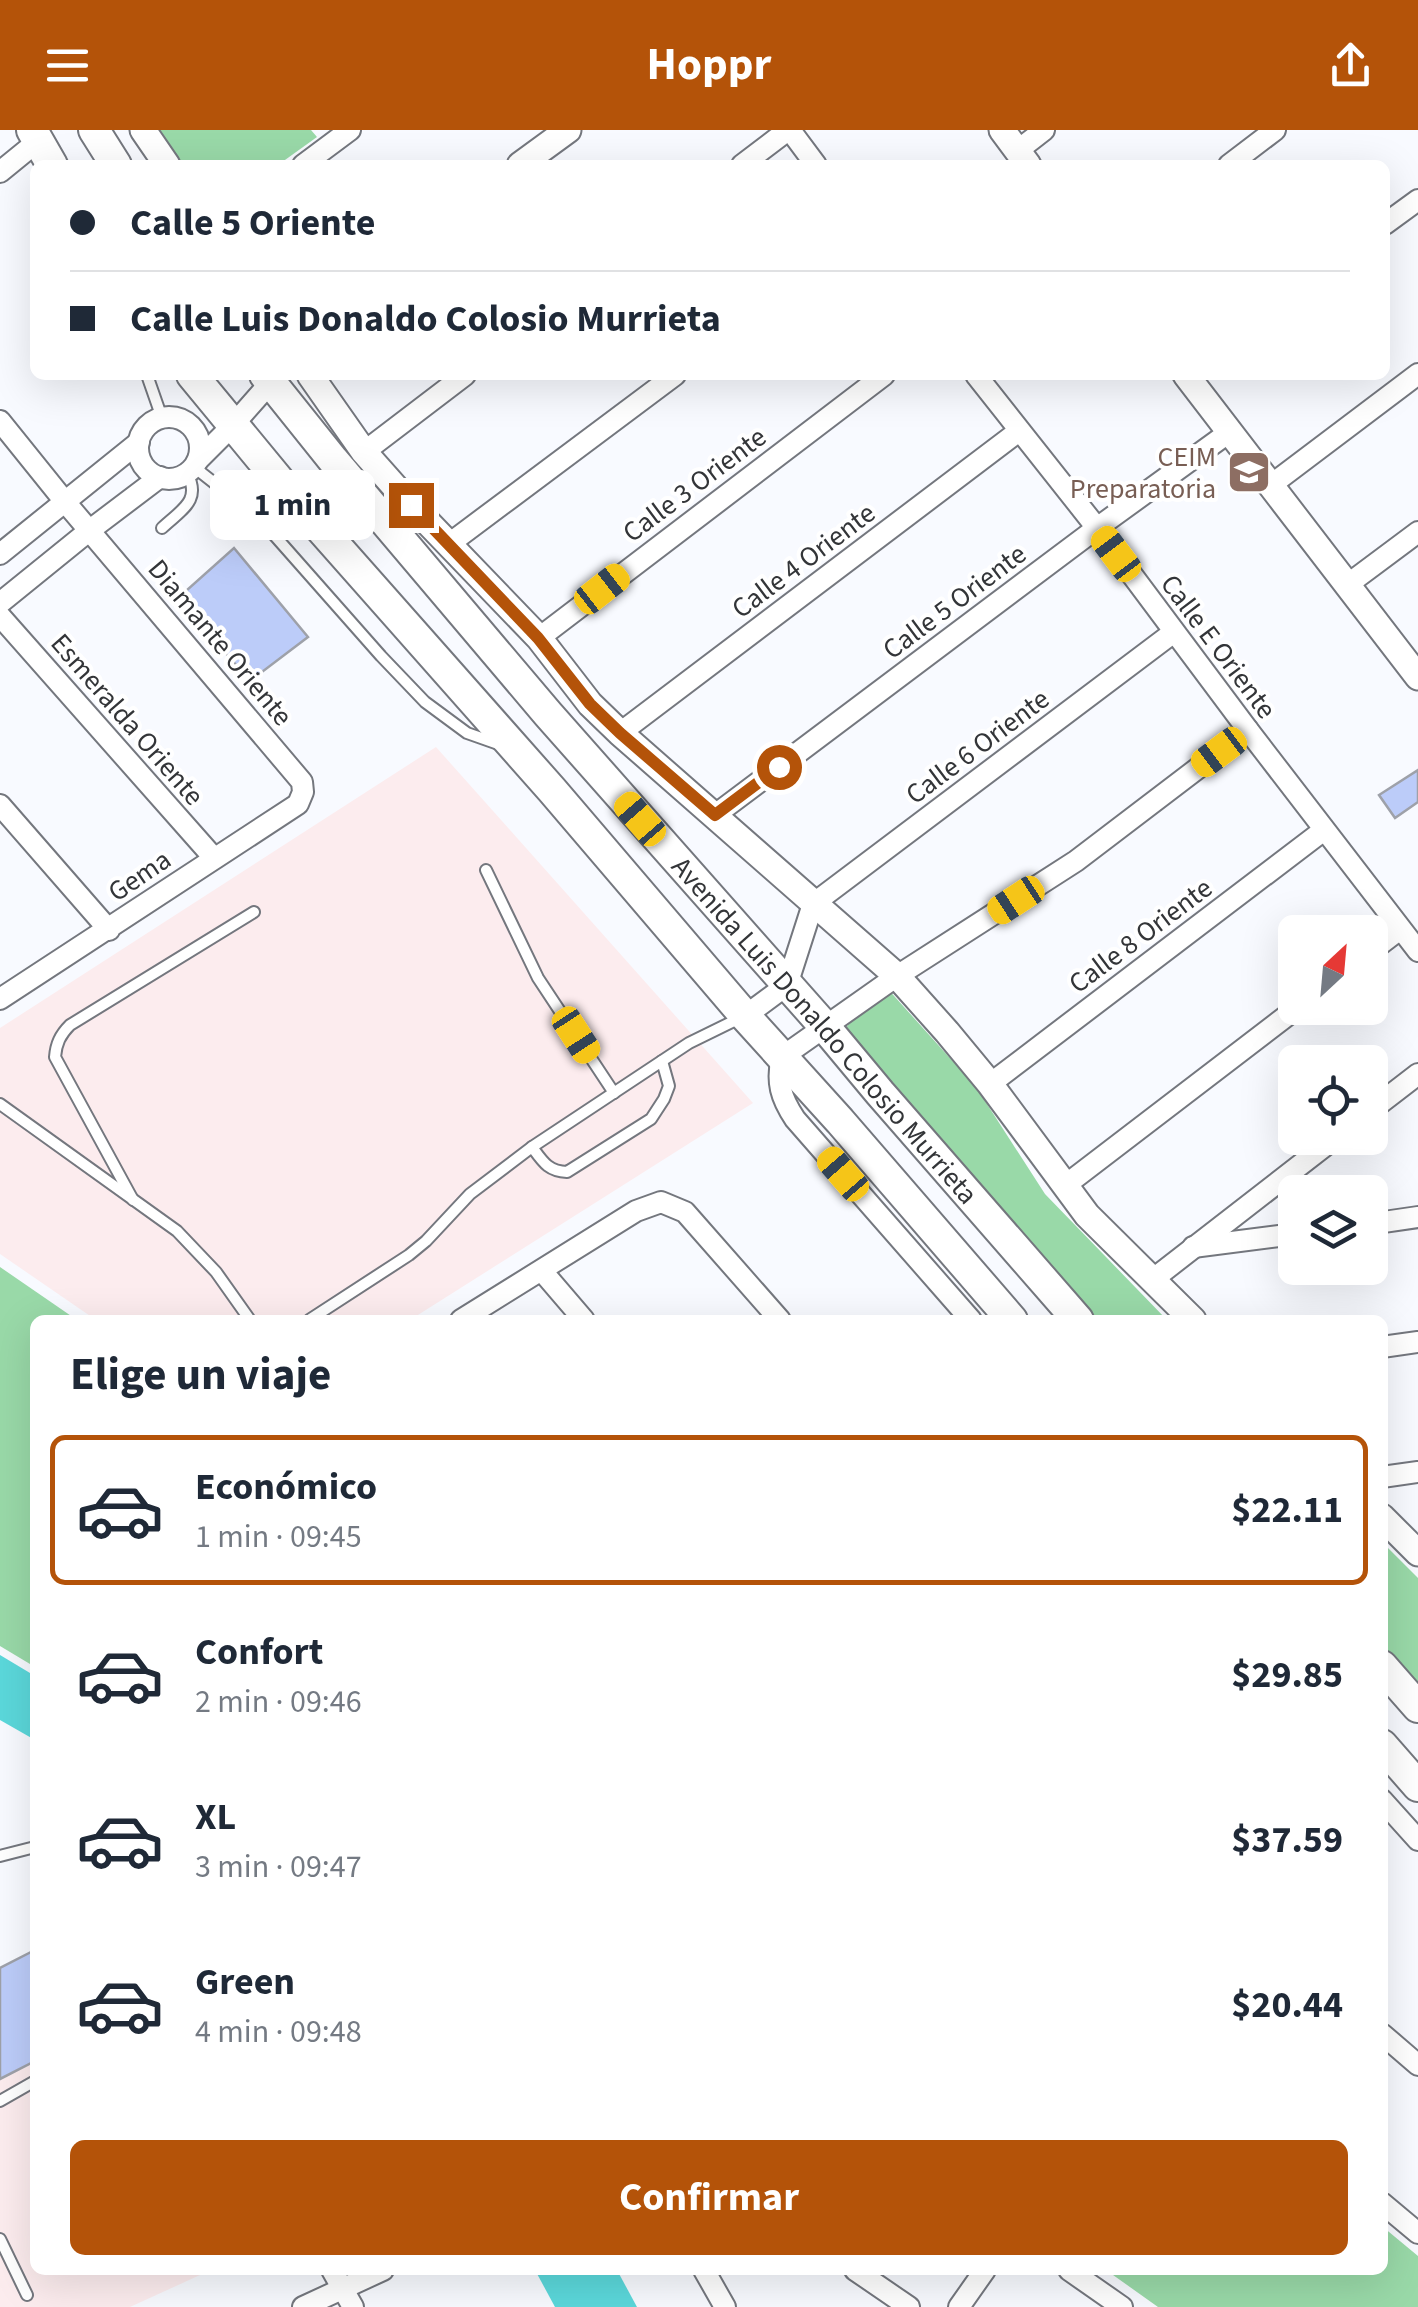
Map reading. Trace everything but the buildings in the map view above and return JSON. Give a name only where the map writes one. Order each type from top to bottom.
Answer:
[{"type":"main road","points":[[94,130],[113,160]]},
{"type":"main road","name":"Avenida Luis Donaldo Colosio Murrieta","points":[[205,380],[233,425],[291,494],[1008,1315]]},
{"type":"main road","name":"Avenida Luis Donaldo Colosio Murrieta","points":[[269,380],[558,726],[1074,1315]]},
{"type":"main road","points":[[1388,1673],[1418,1707]]},
{"type":"main road","points":[[1388,1752],[1418,1786]]},
{"type":"street","points":[[143,130],[164,160]]},
{"type":"street","points":[[310,160],[350,130]]},
{"type":"street","points":[[527,160],[568,130]]},
{"type":"street","points":[[749,160],[789,130],[812,160]]},
{"type":"street","points":[[1016,149],[1044,130]]},
{"type":"street","points":[[1235,160],[1276,130]]},
{"type":"street","points":[[0,172],[40,150]]},
{"type":"street","points":[[1390,220],[1418,200]]},
{"type":"street","points":[[1271,485],[1418,374]]},
{"type":"street","points":[[0,554],[139,442],[148,426],[165,418],[203,380]]},
{"type":"street","points":[[139,442],[143,464],[160,477],[169,478],[193,467],[233,425],[267,380]]},
{"type":"street","points":[[314,380],[364,452],[538,638],[590,704],[897,976],[990,1084],[1087,1215],[1188,1315]]},
{"type":"street","points":[[364,452],[458,380]]},
{"type":"street","points":[[449,544],[668,380]]},
{"type":"street","name":"Calle 3 Oriente","points":[[538,638],[877,380]]},
{"type":"street","name":"Calle E Oriente","points":[[980,380],[1418,951]]},
{"type":"street","points":[[1190,380],[1418,677]]},
{"type":"street","points":[[165,418],[179,418],[193,428],[200,443],[193,467]]},
{"type":"street","name":"Diamante Oriente","points":[[0,420],[302,782],[304,792]]},
{"type":"street","name":"Calle 4 Oriente","points":[[620,733],[1019,431]]},
{"type":"street","name":"Calle 5 Oriente","points":[[715,815],[1228,432]]},
{"type":"street","points":[[0,603],[160,477]]},
{"type":"street","points":[[1347,585],[1418,532]]},
{"type":"street","name":"Esmeralda Oriente","points":[[0,616],[214,858]]},
{"type":"street","name":"Calle 6 Oriente","points":[[813,904],[1174,632]]},
{"type":"street","points":[[961,1315],[794,1119],[779,1085],[782,1057],[897,976],[1076,861],[1248,730]]},
{"type":"street","name":"Gema","points":[[0,999],[298,804],[304,792]]},
{"type":"street","points":[[0,805],[108,930]]},
{"type":"street","name":"Calle 8 Oriente","points":[[990,1084],[1324,830]]},
{"type":"street","points":[[745,1016],[787,985],[813,904]]},
{"type":"street","points":[[1388,938],[1400,929]]},
{"type":"street","points":[[1066,1184],[1278,1022]]},
{"type":"street","points":[[1388,1097],[1418,1074]]},
{"type":"street","points":[[1152,1280],[1313,1155]]},
{"type":"street","points":[[470,1315],[636,1211],[661,1202],[684,1212],[776,1315]]},
{"type":"street","points":[[1388,1221],[1418,1217]]},
{"type":"street","points":[[1191,1248],[1278,1236]]},
{"type":"street","points":[[542,1272],[580,1315]]},
{"type":"street","points":[[1388,1346],[1418,1342]]},
{"type":"street","points":[[1388,1476],[1418,1472]]},
{"type":"street","points":[[1388,1523],[1418,1554]]},
{"type":"street","points":[[1388,1815],[1418,1840]]},
{"type":"street","points":[[1388,2039],[1418,2065]]},
{"type":"street","points":[[1388,2208],[1418,2233]]},
{"type":"street","points":[[707,2275],[725,2307]]},
{"type":"street","points":[[862,2275],[908,2307]]},
{"type":"street","points":[[958,2307],[981,2275]]},
{"type":"street","points":[[1076,2275],[1122,2307]]},
{"type":"street","points":[[303,2307],[338,2279],[353,2307]]},
{"type":"lane","points":[[148,380],[165,418]]},
{"type":"lane","points":[[162,528],[190,502],[194,492],[193,467]]},
{"type":"lane","points":[[193,467],[260,518],[425,702],[467,733],[518,752]]},
{"type":"lane","points":[[486,870],[538,978],[614,1092]]},
{"type":"lane","points":[[133,1200],[55,1058],[61,1034],[254,912]]},
{"type":"lane","points":[[317,1315],[409,1255],[470,1194],[532,1147],[689,1043],[745,1016]]},
{"type":"lane","points":[[532,1147],[544,1164],[555,1171],[568,1172],[651,1119],[669,1086],[662,1061]]},
{"type":"lane","points":[[0,1104],[177,1231],[198,1250],[246,1315]]},
{"type":"lane","points":[[0,1856],[30,1848]]},
{"type":"lane","points":[[0,2101],[30,2084]]},
{"type":"lane","points":[[0,2239],[27,2294]]},
{"type":"shaded area","points":[[436,747],[753,1103],[418,1315],[89,1315],[0,1254],[0,1028]]},
{"type":"shaded area","points":[[30,1966],[30,2275],[200,2275],[130,2307],[0,2307],[0,1982]]},
{"type":"green space","points":[[159,130],[311,130],[317,137],[285,160],[180,160]]},
{"type":"green space","points":[[886,987],[976,1087],[1045,1194],[1162,1315],[1091,1315],[844,1029]]},
{"type":"green space","points":[[0,1267],[70,1315],[30,1315],[30,1664],[0,1646]]},
{"type":"green space","points":[[1388,1548],[1418,1578],[1418,1693],[1388,1658]]},
{"type":"green space","points":[[1388,2231],[1418,2256],[1418,2307],[1158,2307],[1113,2275],[1388,2275]]},
{"type":"water","points":[[0,1655],[30,1673],[30,1737],[0,1720]]},
{"type":"water","points":[[538,2275],[620,2275],[637,2307],[555,2307]]},
{"type":"place","name":"CEIM Preparatoria","points":[[1249,472]]},
{"type":"route","points":[[411,505],[538,638],[590,704],[715,815],[779,767]]}]
